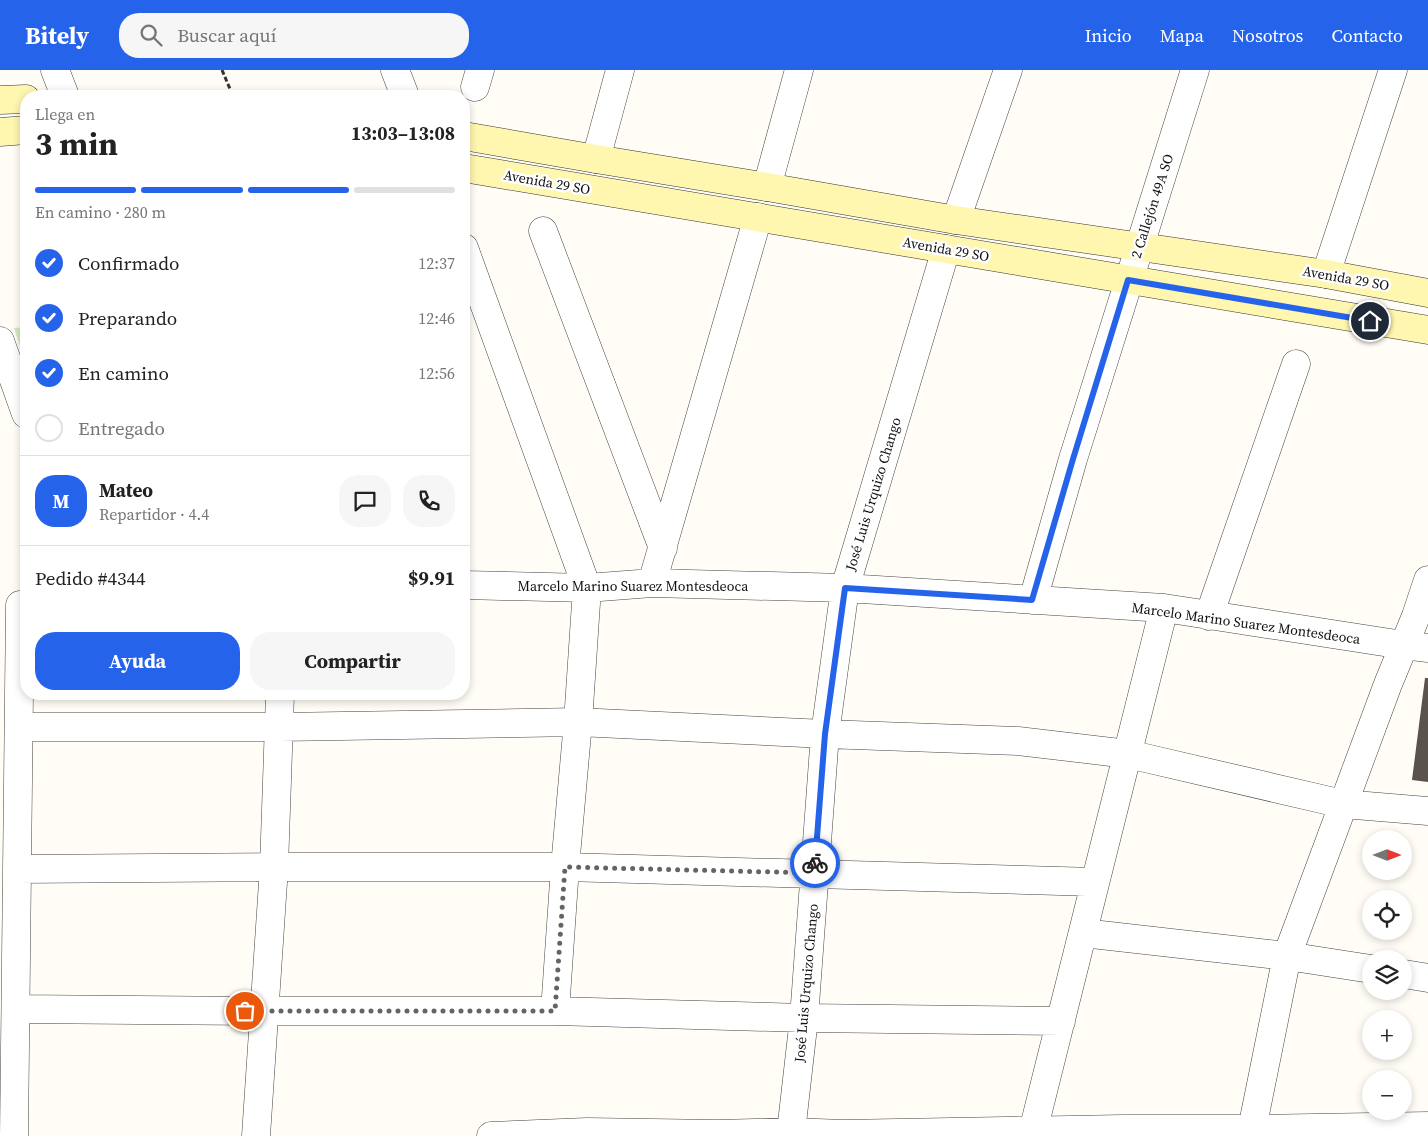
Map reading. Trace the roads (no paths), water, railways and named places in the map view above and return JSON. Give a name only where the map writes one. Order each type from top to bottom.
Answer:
[{"type":"street","points":[[55,70],[63,90]]},
{"type":"street","points":[[395,70],[403,90]]},
{"type":"street","points":[[596,159],[620,70]]},
{"type":"street","points":[[767,186],[799,70]]},
{"type":"street","points":[[956,220],[1008,70]]},
{"type":"street","name":"2 Callejón 49A SO","points":[[1032,600],[1128,280],[1195,70]]},
{"type":"street","points":[[1326,274],[1393,70]]},
{"type":"street","points":[[0,100],[20,99]]},
{"type":"street","points":[[0,132],[20,130]]},
{"type":"street","name":"Avenida 29 SO","points":[[470,137],[767,186],[956,220],[1326,274],[1428,292]]},
{"type":"street","name":"Avenida 29 SO","points":[[470,169],[1428,330]]},
{"type":"street","points":[[652,583],[758,218]]},
{"type":"street","points":[[543,231],[663,548]]},
{"type":"street","name":"José Luis Urquizo Chango","points":[[790,1132],[804,1018],[825,734],[845,588],[946,249]]},
{"type":"street","points":[[470,265],[587,588],[555,1011]]},
{"type":"street","points":[[0,341],[20,397]]},
{"type":"street","points":[[1208,616],[1296,364]]},
{"type":"street","points":[[1252,1132],[1287,956],[1343,804],[1416,646],[1416,616],[1428,580]]},
{"type":"street","name":"Marcelo Marino Suarez Montesdeoca","points":[[470,586],[587,588],[652,583],[845,588],[1164,608],[1416,646]]},
{"type":"street","points":[[14,1136],[7,1101],[16,1008],[8,920],[18,870],[9,762],[19,727],[15,605]]},
{"type":"street","points":[[1033,1131],[1164,608]]},
{"type":"street","points":[[256,1136],[274,867],[280,700]]},
{"type":"street","points":[[19,727],[280,727],[578,722],[1018,741],[1128,754],[1343,804],[1428,811]]},
{"type":"street","points":[[18,870],[274,867],[565,867],[1095,882]]},
{"type":"street","points":[[1083,933],[1287,956],[1362,968]]},
{"type":"street","points":[[1412,975],[1428,978]]},
{"type":"street","points":[[16,1008],[264,1011],[555,1011],[804,1018],[1061,1021]]},
{"type":"street","points":[[490,1136],[587,1134],[717,1135],[790,1132],[844,1135],[977,1134],[1033,1131],[1252,1132],[1428,1126]]}]
